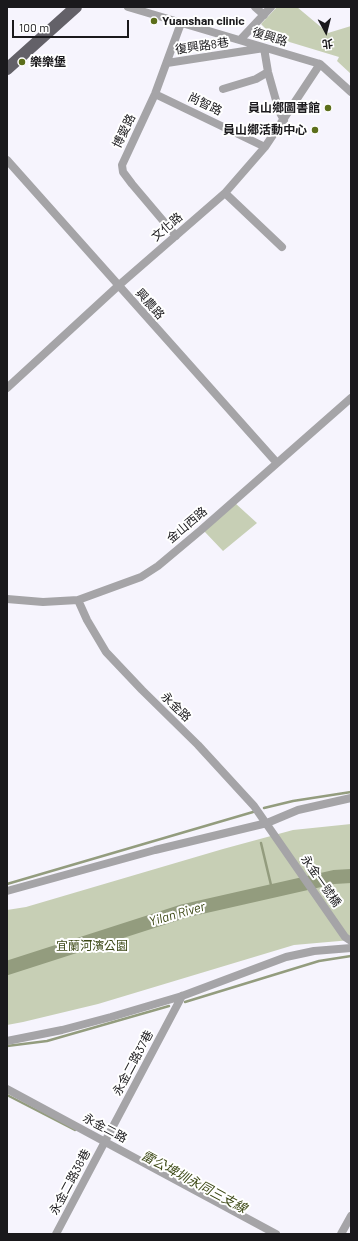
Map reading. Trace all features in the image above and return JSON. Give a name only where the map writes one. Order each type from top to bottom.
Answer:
[{"type":"main road","points":[[9,66],[76,7]]},
{"type":"street","name":"復興路","points":[[128,7],[181,24],[320,64],[351,92]]},
{"type":"street","points":[[255,7],[264,15]]},
{"type":"street","points":[[240,40],[271,7]]},
{"type":"street","name":"博愛路","points":[[176,236],[132,184],[123,172],[122,165],[155,94],[181,24]]},
{"type":"street","points":[[264,48],[268,72],[279,111],[284,120]]},
{"type":"street","name":"復興路8巷","points":[[167,63],[250,52],[264,48]]},
{"type":"street","name":"文化路","points":[[7,388],[118,286],[225,193],[265,147],[320,64]]},
{"type":"street","points":[[223,89],[256,79],[268,72]]},
{"type":"street","name":"尚智路","points":[[155,94],[265,147]]},
{"type":"street","name":"興農路","points":[[7,160],[277,463]]},
{"type":"street","points":[[225,193],[282,247]]},
{"type":"street","name":"金山西路","points":[[7,599],[43,602],[78,600],[141,577],[158,566],[351,398]]},
{"type":"street","name":"永金路","points":[[78,600],[87,620],[106,652],[212,760],[254,806],[278,840]]},
{"type":"street","points":[[7,892],[155,850],[267,823],[298,810],[351,798]]},
{"type":"street","name":"永金一號橋","points":[[278,840],[348,939]]},
{"type":"street","points":[[7,1041],[62,1030],[182,996],[286,957],[314,951],[351,948]]},
{"type":"street","name":"永金二路37巷","points":[[105,1141],[182,996]]},
{"type":"street","name":"永金二路","points":[[7,1089],[276,1234]]},
{"type":"street","name":"永金二路38巷","points":[[56,1234],[105,1141]]},
{"type":"street","points":[[341,1234],[351,1216]]},
{"type":"green space","points":[[277,7],[297,7],[328,33],[351,26],[351,74],[337,61],[339,57],[263,34],[266,29],[261,24]]},
{"type":"green space","points":[[235,503],[257,523],[223,551],[204,531]]},
{"type":"green space","name":"宜蘭河濱公園","points":[[351,824],[351,940],[294,945],[98,1004],[7,1025],[7,910],[26,907],[293,830]]},
{"type":"waterway","points":[[264,808],[293,801],[351,792]]},
{"type":"waterway","points":[[7,884],[253,812]]},
{"type":"waterway","points":[[261,843],[271,885]]},
{"type":"waterway","name":"Yilan River","points":[[7,968],[184,911],[334,877],[351,876]]},
{"type":"waterway","points":[[185,1002],[319,961],[351,956]]},
{"type":"waterway","points":[[7,1046],[47,1041],[169,1006]]},
{"type":"waterway","name":"雷公埤圳永同三支線","points":[[7,1095],[75,1130]]},
{"type":"place","name":"Yuanshan clinic","points":[[154,21]]},
{"type":"place","name":"樂樂堡","points":[[22,62]]},
{"type":"place","name":"員山鄉圖書館","points":[[328,108]]},
{"type":"place","name":"員山鄉活動中心","points":[[315,130]]}]
